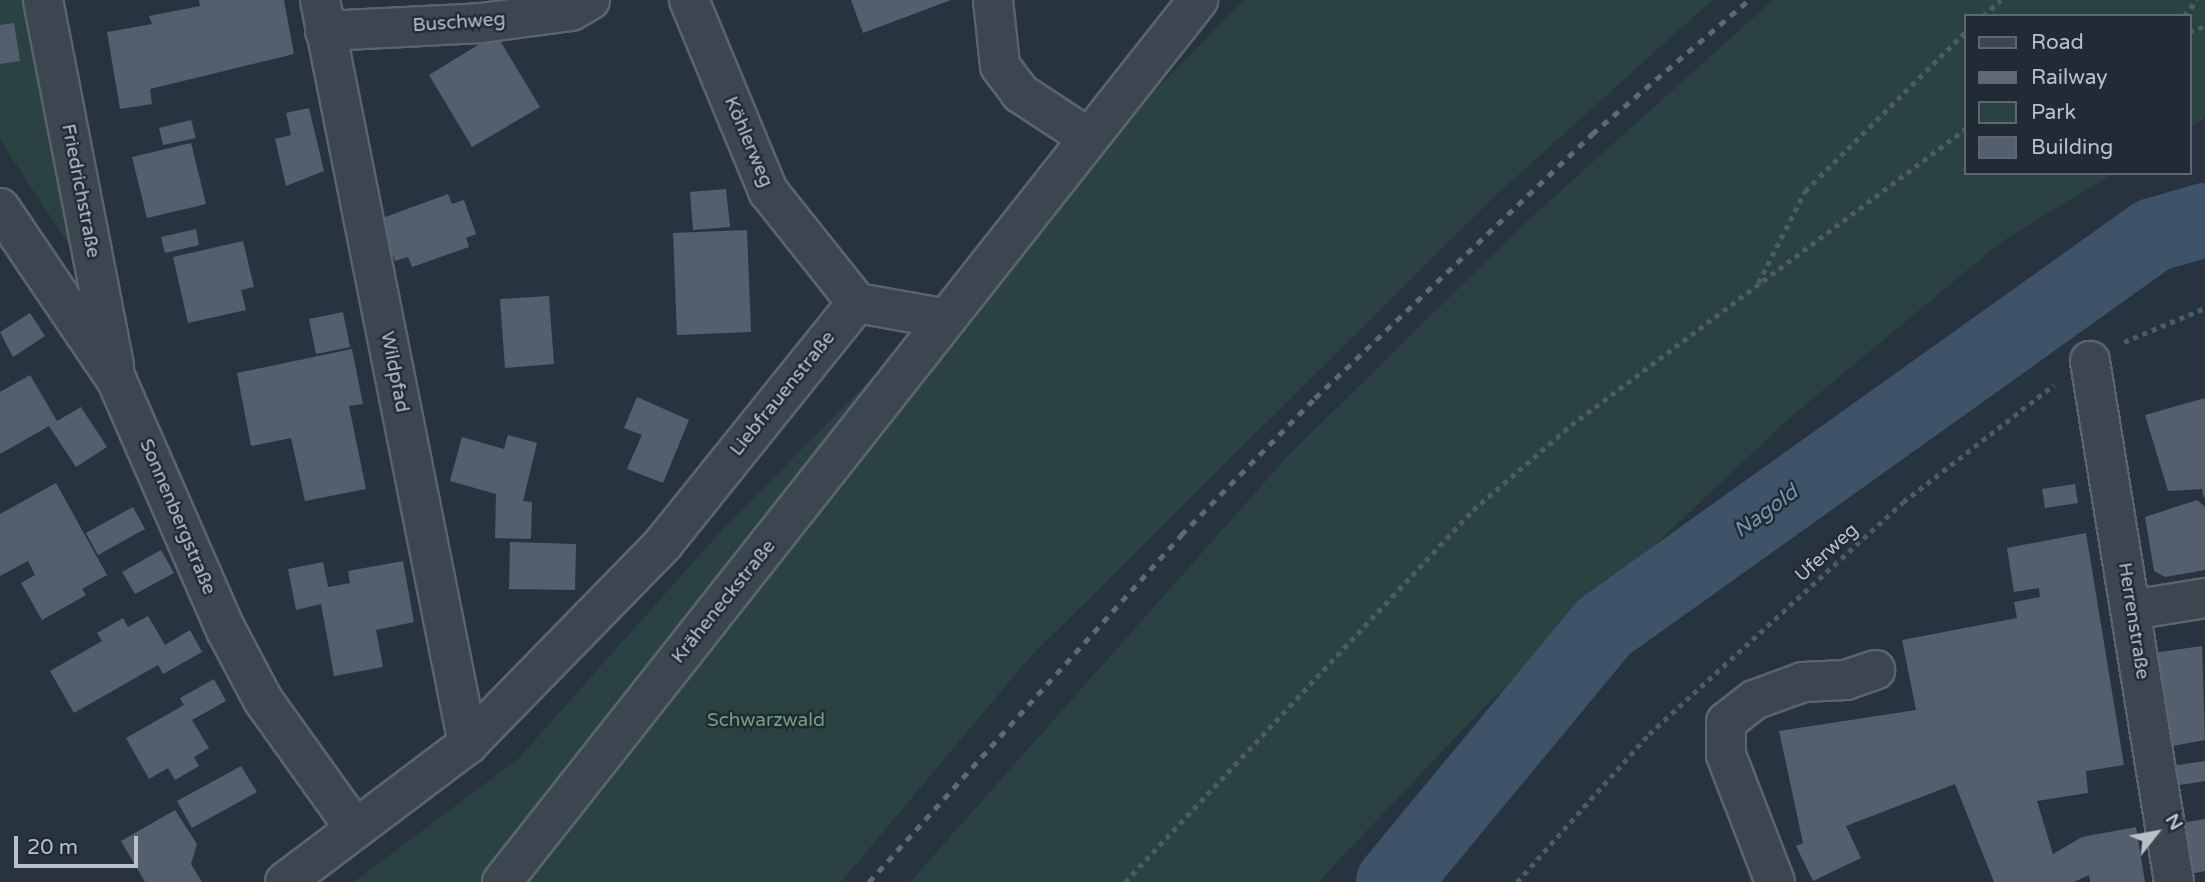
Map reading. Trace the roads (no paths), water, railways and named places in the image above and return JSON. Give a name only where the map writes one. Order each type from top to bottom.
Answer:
[{"type":"street","name":"Friedrichstraße","points":[[43,0],[117,381]]},
{"type":"street","name":"Buschweg","points":[[323,16],[481,23],[571,11],[590,0]]},
{"type":"street","name":"Köhlerweg","points":[[689,0],[768,191],[857,303]]},
{"type":"street","points":[[993,0],[1000,66],[1020,93],[1087,137]]},
{"type":"street","points":[[857,303],[942,318],[1198,0]]},
{"type":"street","name":"Wildpfad","points":[[323,16],[468,744]]},
{"type":"street","name":"Sonnenbergstraße","points":[[0,208],[117,381],[226,630],[263,700],[354,827]]},
{"type":"street","name":"Liebfrauenstraße","points":[[285,882],[354,827],[468,744],[663,544],[857,303]]},
{"type":"street","name":"Kräheneckstraße","points":[[502,882],[811,495],[942,318]]},
{"type":"street","name":"Herrenstraße","points":[[2090,361],[2174,882]]},
{"type":"street","points":[[2132,610],[2205,598]]},
{"type":"street","points":[[1775,882],[1726,754],[1726,722],[1754,700],[1803,682],[1846,680],[1875,670]]},
{"type":"waterway","name":"Nagold","points":[[1393,882],[1604,627],[2153,235],[2205,220]]},
{"type":"railway","points":[[869,882],[1181,535],[1315,398],[1592,134],[1749,0]]},
{"type":"park label","name":"Schwarzwald","points":[[766,721]]}]
